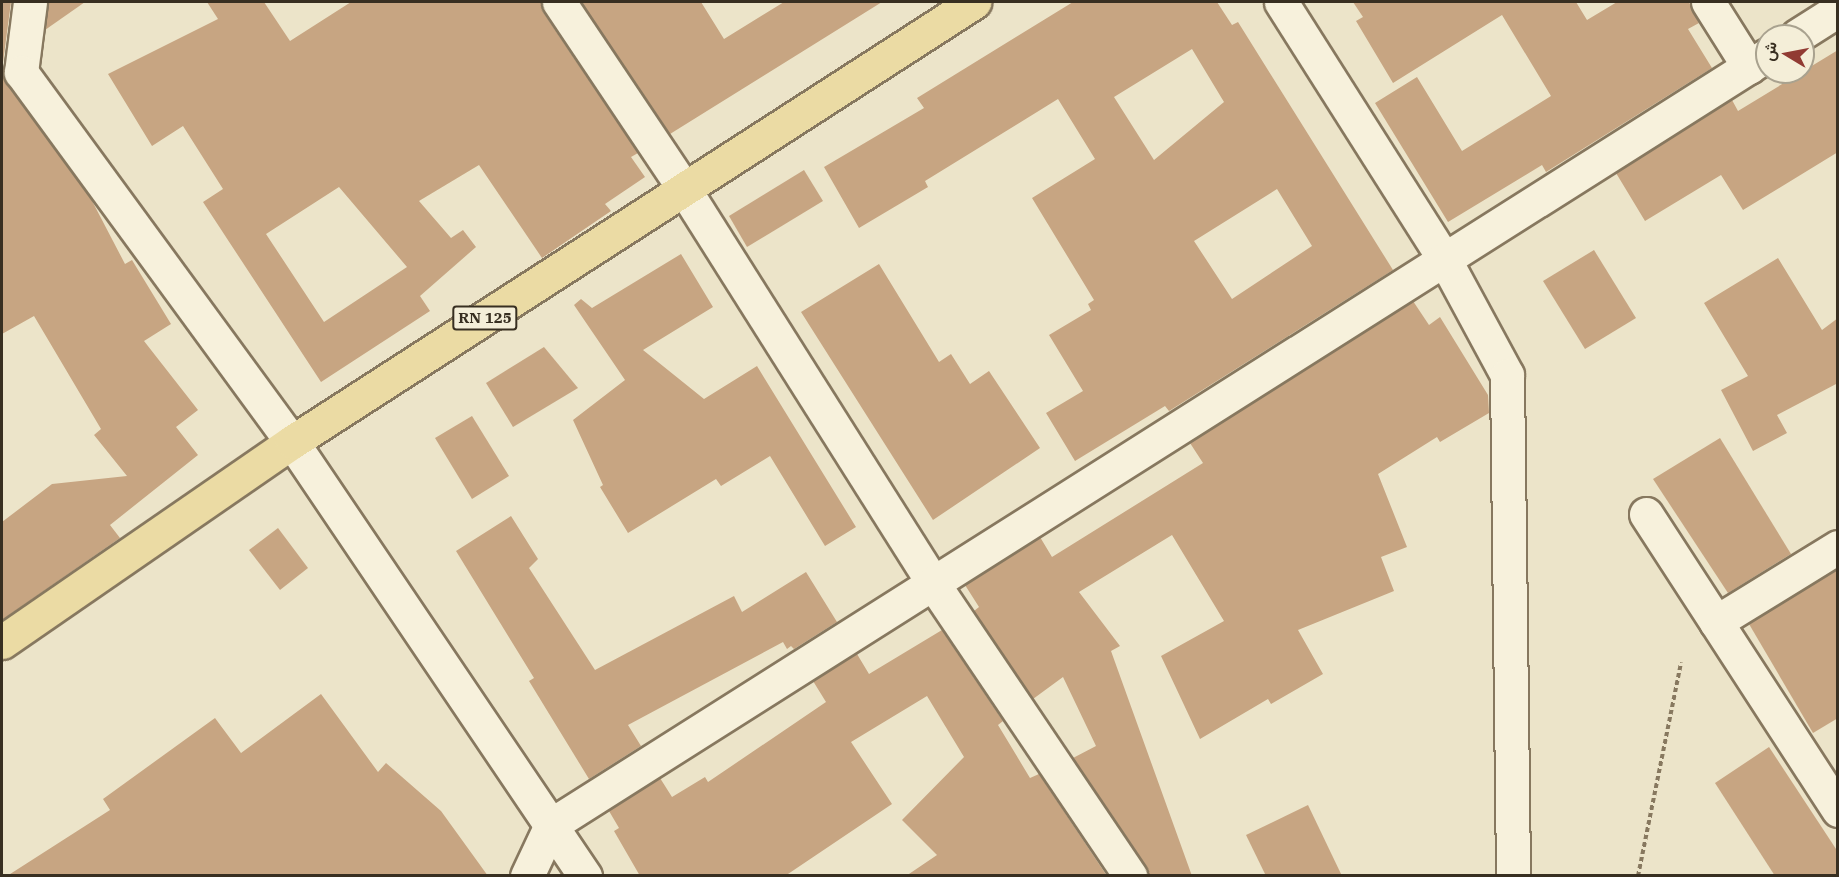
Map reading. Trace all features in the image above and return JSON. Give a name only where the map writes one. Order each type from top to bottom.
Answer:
[{"type":"main road","name":"RN 125","points":[[2,642],[292,442],[974,2]]},
{"type":"street","points":[[30,2],[21,72],[292,442],[585,876]]},
{"type":"street","points":[[559,2],[684,189],[934,585],[1131,876]]},
{"type":"street","points":[[1281,2],[1446,262],[1507,375],[1513,876]]},
{"type":"street","points":[[1708,2],[1755,57]]},
{"type":"street","points":[[1815,25],[1838,10]]},
{"type":"street","points":[[527,876],[551,825],[1446,262],[1755,63]]},
{"type":"street","points":[[1646,514],[1838,810]]},
{"type":"street","points":[[1716,622],[1838,547]]},
{"type":"path","points":[[1638,876],[1681,662]]},
{"type":"building","points":[[2,2],[11,2],[2,70]]},
{"type":"building","points":[[48,2],[85,2],[45,30]]},
{"type":"building","points":[[207,2],[264,2],[290,41],[351,2],[541,2],[543,12],[638,153],[631,157],[645,177],[605,204],[611,211],[542,258],[479,165],[419,201],[451,238],[463,230],[476,247],[420,296],[430,311],[321,382],[203,202],[223,189],[183,126],[152,146],[108,74],[218,19]],"holes":[[[339,187],[407,267],[324,322],[266,234]]]},
{"type":"building","points":[[581,2],[701,2],[724,39],[784,2],[882,2],[670,134]]},
{"type":"building","points":[[1073,2],[1217,2],[1232,25],[1238,22],[1393,270],[1169,411],[1165,406],[1075,461],[1046,413],[1083,391],[1049,335],[1091,310],[1088,304],[1094,300],[1032,198],[1095,159],[1058,99],[925,181],[928,187],[859,228],[824,167],[924,108],[917,98]],"holes":[[[1192,49],[1224,102],[1154,160],[1114,97]],[[1277,189],[1312,246],[1232,299],[1194,241]]]},
{"type":"building","points":[[1353,2],[1576,2],[1587,20],[1617,2],[1689,2],[1699,23],[1688,29],[1712,68],[1546,172],[1542,165],[1448,222],[1375,103],[1417,77],[1462,151],[1551,96],[1502,15],[1393,83],[1356,21],[1363,17]]},
{"type":"building","points":[[1838,50],[1838,152],[1743,210],[1721,175],[1645,221],[1616,173],[1732,100],[1738,111],[1782,84],[1815,84],[1815,64]]},
{"type":"building","points":[[2,70],[6,83],[90,197],[125,264],[132,260],[171,324],[144,341],[198,410],[176,427],[198,455],[110,525],[120,538],[2,620],[2,522],[52,484],[127,476],[94,435],[101,429],[34,316],[2,334]]},
{"type":"building","points":[[804,170],[823,201],[747,247],[729,216]]},
{"type":"building","points":[[1594,250],[1636,318],[1585,349],[1543,281]]},
{"type":"building","points":[[681,254],[713,307],[643,350],[704,399],[757,366],[856,527],[825,546],[770,456],[721,486],[716,479],[628,533],[600,487],[603,485],[573,420],[625,380],[574,305],[581,299],[592,308]]},
{"type":"building","points":[[1778,258],[1822,330],[1838,318],[1838,383],[1777,415],[1787,433],[1753,451],[1721,390],[1748,376],[1704,303]]},
{"type":"building","points":[[879,264],[939,362],[951,354],[970,384],[989,371],[1040,448],[933,520],[801,312]]},
{"type":"building","points":[[1413,301],[1429,325],[1440,317],[1488,395],[1489,413],[1440,442],[1437,437],[1378,474],[1407,547],[1381,557],[1394,591],[1298,630],[1323,674],[1271,704],[1268,699],[1200,739],[1161,656],[1224,621],[1172,535],[1079,592],[1120,646],[1111,651],[1192,876],[1149,876],[1073,758],[1096,746],[1063,677],[1033,699],[974,611],[979,607],[965,585],[1040,537],[1052,557],[1203,463],[1190,443]]},
{"type":"building","points":[[544,347],[578,388],[513,427],[486,383]]},
{"type":"building","points":[[472,416],[509,476],[472,499],[435,438]]},
{"type":"building","points":[[1720,438],[1791,554],[1728,593],[1653,479]]},
{"type":"building","points":[[511,516],[538,559],[529,568],[595,670],[734,596],[742,612],[806,572],[837,622],[794,649],[791,646],[787,649],[783,642],[628,725],[641,746],[589,779],[529,681],[534,678],[456,551]]},
{"type":"building","points":[[278,528],[308,568],[280,590],[249,550]]},
{"type":"building","points":[[1838,569],[1838,718],[1813,733],[1749,624]]},
{"type":"building","points":[[942,630],[1003,721],[998,725],[1030,778],[1039,774],[1107,876],[906,876],[937,855],[902,820],[964,757],[927,696],[851,742],[892,804],[785,876],[640,876],[614,831],[619,828],[609,811],[660,778],[672,797],[705,777],[708,782],[826,702],[813,681],[857,654],[869,674]]},
{"type":"building","points":[[321,694],[378,772],[386,763],[441,811],[488,876],[7,876],[110,810],[103,799],[215,718],[241,753]]},
{"type":"building","points":[[1769,747],[1838,852],[1838,876],[1775,876],[1715,783]]},
{"type":"building","points":[[1308,805],[1342,876],[1266,876],[1246,835]]}]
